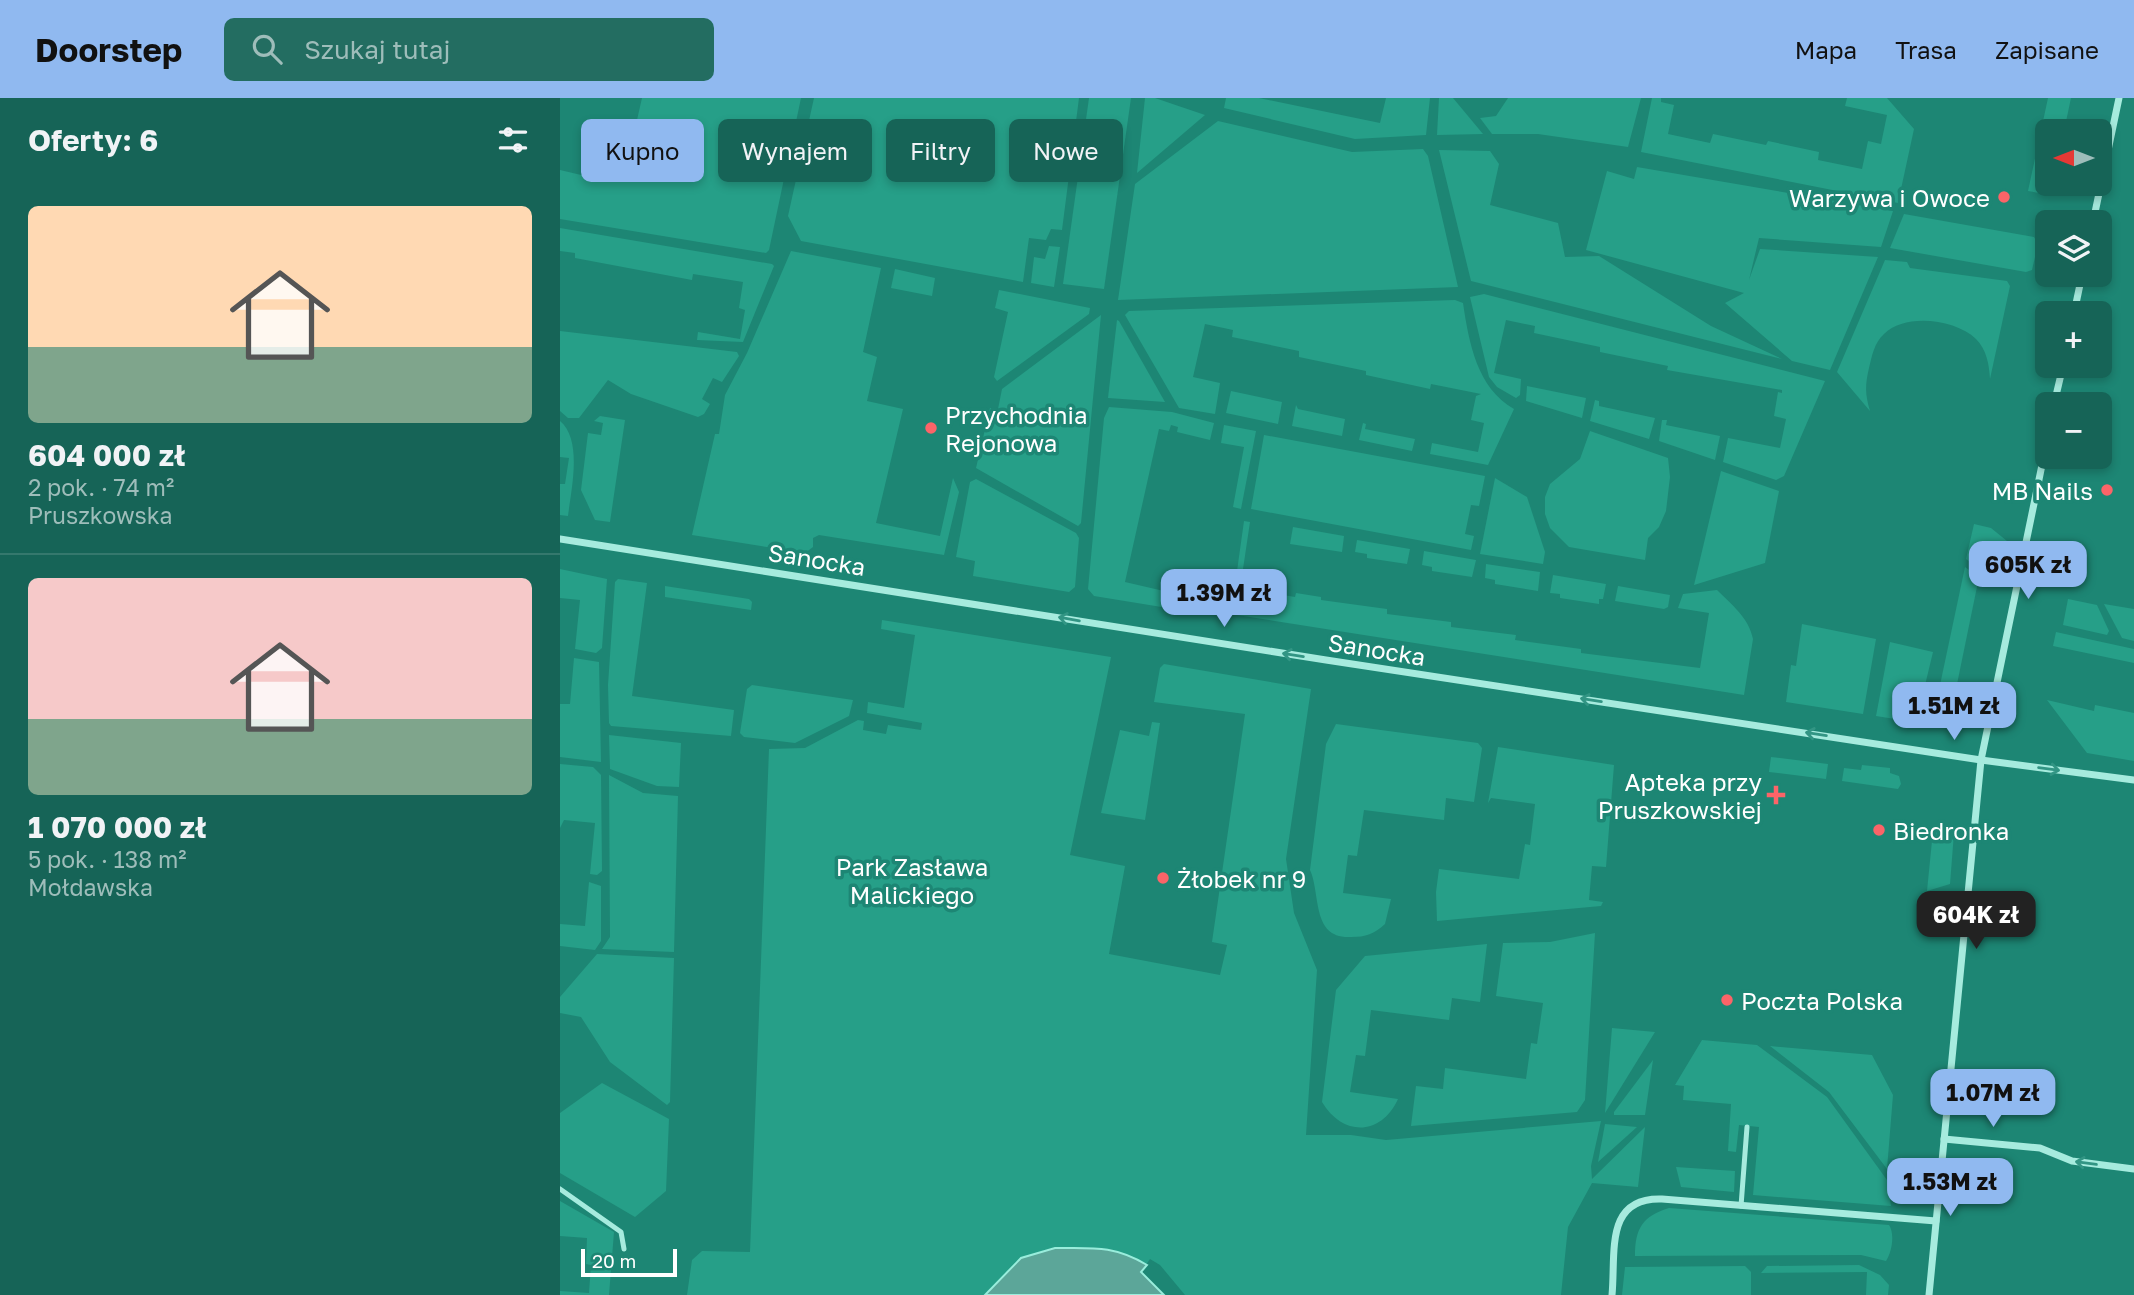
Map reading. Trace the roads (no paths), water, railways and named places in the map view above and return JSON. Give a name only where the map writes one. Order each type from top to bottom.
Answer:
[{"type":"street","points":[[2096,210],[2119,98]]},
{"type":"street","points":[[1929,1295],[1981,761],[2041,469]]},
{"type":"street","name":"Sanocka","points":[[560,539],[1981,761],[2134,780]]},
{"type":"street","points":[[1944,1139],[2040,1147],[2072,1161],[2134,1169]]},
{"type":"street","points":[[1612,1295],[1617,1224],[1632,1204],[1648,1199],[1936,1221]]},
{"type":"lane","points":[[1741,1206],[1747,1127]]},
{"type":"lane","points":[[560,1189],[621,1232],[624,1249]]},
{"type":"water","points":[[1055,1248],[1102,1249],[1124,1254],[1147,1265],[1141,1272],[1164,1295],[985,1295],[1021,1258]]},
{"type":"place","name":"Warzywa i Owoce","points":[[2004,197]]},
{"type":"place","name":"Przychodnia Rejonowa","points":[[931,428]]},
{"type":"place","name":"MB Nails","points":[[2107,490]]},
{"type":"place","name":"Apteka przy Pruszkowskiej","points":[[1776,795]]},
{"type":"place","name":"Biedronka","points":[[1879,830]]},
{"type":"place","name":"Żłobek nr 9","points":[[1163,878]]},
{"type":"place","name":"Poczta Polska","points":[[1727,1000]]},
{"type":"park label","name":"Park Zasława Malickiego","points":[[912,880]]}]
